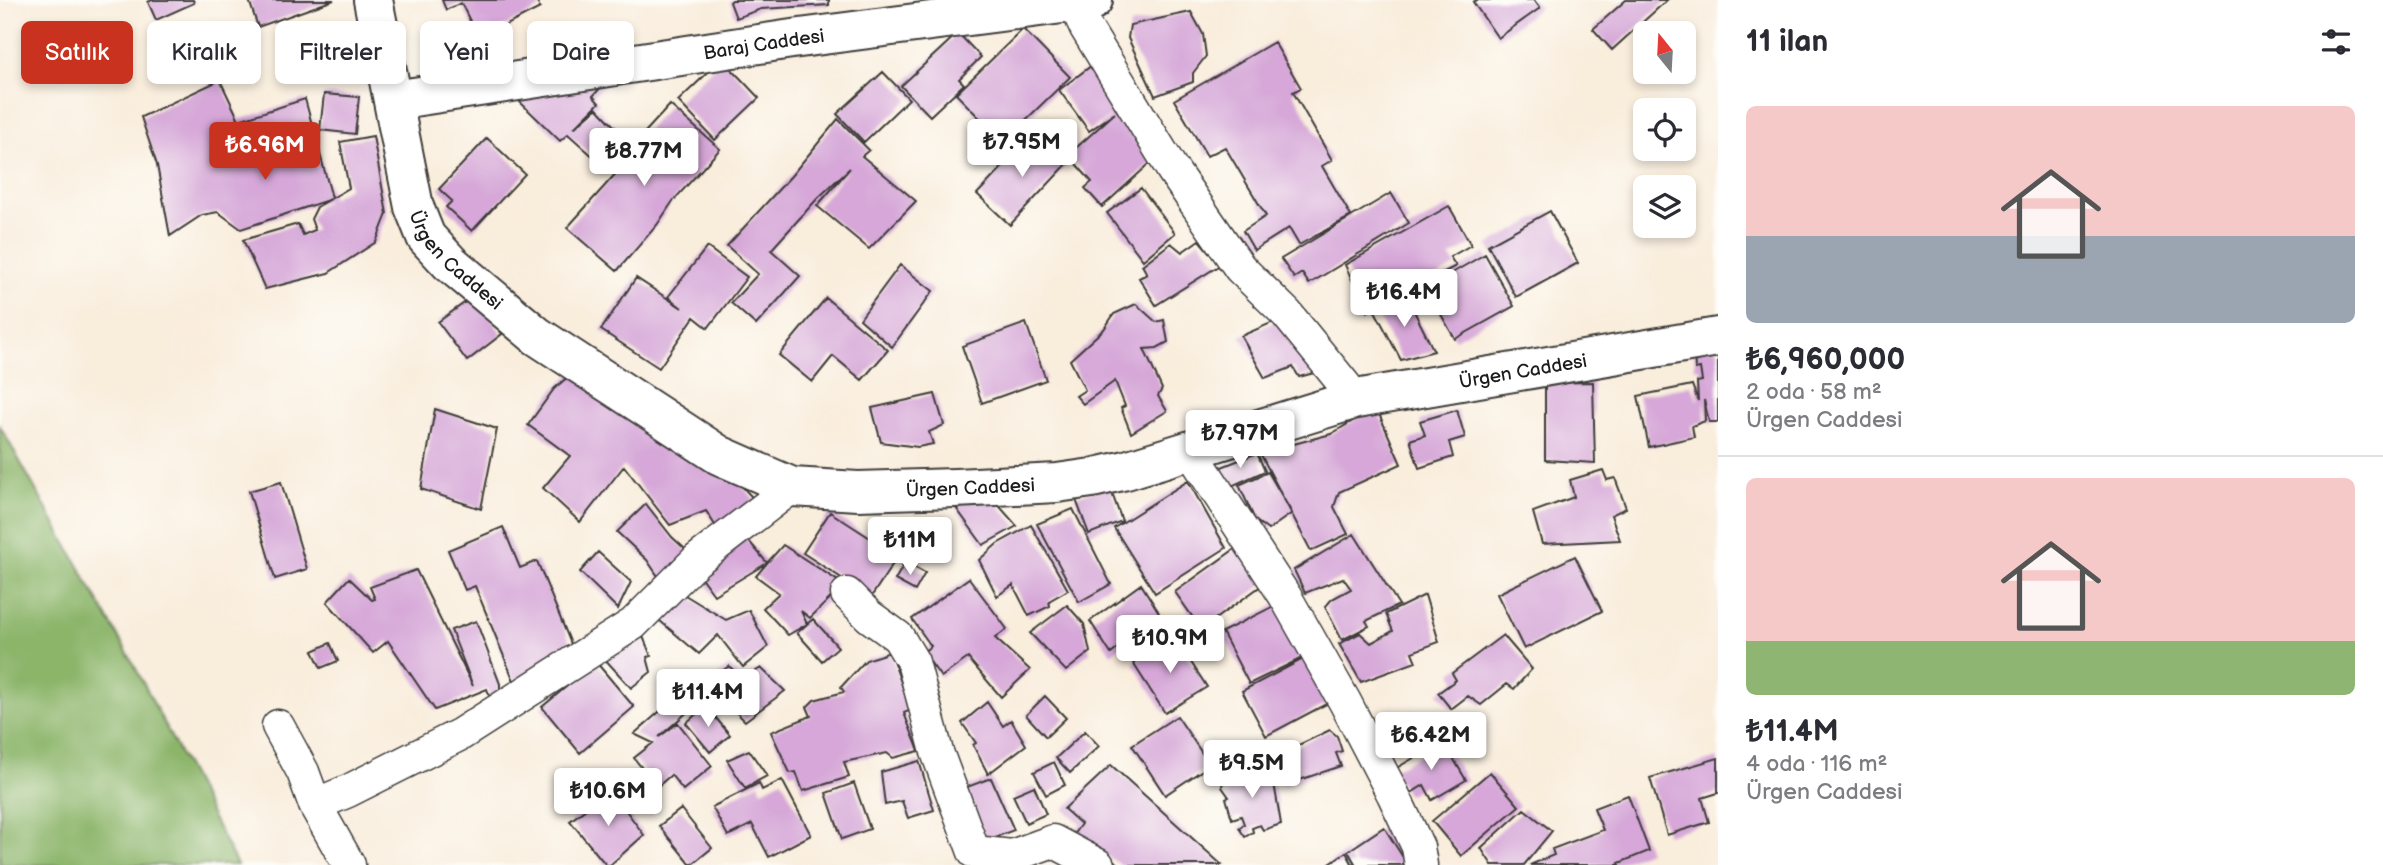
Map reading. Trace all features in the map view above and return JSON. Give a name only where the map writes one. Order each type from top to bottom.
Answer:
[{"type":"street","name":"Ürgen Caddesi","points":[[373,0],[414,207],[426,237],[450,263],[537,336],[719,455],[792,487],[858,491],[1057,483],[1091,478],[1126,470],[1356,399],[1718,337]]},
{"type":"street","name":"Baraj Caddesi","points":[[394,100],[792,39],[1080,1]]},
{"type":"street","points":[[1080,1],[1086,28],[1171,169],[1240,268],[1287,314],[1356,399]]},
{"type":"street","points":[[1190,450],[1285,596],[1345,702],[1394,794],[1418,847],[1421,865]]},
{"type":"street","points":[[315,805],[348,792],[461,734],[634,624],[697,559],[792,487]]},
{"type":"street","points":[[847,594],[869,616],[898,637],[913,662],[963,858],[1012,856],[1053,841],[1098,865]]},
{"type":"street","points":[[278,726],[303,772],[315,805],[349,865]]},
{"type":"green space","points":[[0,426],[132,661],[237,865],[0,865]]},
{"type":"building","points":[[193,0],[194,3],[156,20],[148,2]]},
{"type":"building","points":[[249,0],[334,0],[261,26],[261,21],[256,21]]},
{"type":"building","points":[[442,0],[536,0],[540,8],[513,22],[470,21],[461,3],[446,10]]},
{"type":"building","points":[[829,0],[829,5],[761,9],[736,18],[730,2]]},
{"type":"building","points":[[1534,0],[1540,8],[1498,38],[1473,2]]},
{"type":"building","points":[[1626,0],[1667,0],[1644,21],[1633,21],[1633,31],[1612,50],[1593,29]]},
{"type":"building","points":[[1191,12],[1203,34],[1206,56],[1193,73],[1193,82],[1155,96],[1128,38],[1130,25]]},
{"type":"building","points":[[1023,29],[1070,77],[1003,142],[956,94]]},
{"type":"building","points":[[958,33],[981,57],[959,79],[964,84],[930,116],[901,86]]},
{"type":"building","points":[[1274,42],[1301,88],[1293,92],[1332,160],[1322,166],[1351,216],[1299,245],[1289,228],[1254,250],[1243,231],[1266,216],[1225,147],[1207,156],[1174,100]]},
{"type":"building","points":[[722,59],[759,98],[715,140],[678,101]]},
{"type":"building","points":[[1095,63],[1126,104],[1117,111],[1158,156],[1102,207],[1085,188],[1092,182],[1068,155],[1115,113],[1089,131],[1059,90]]},
{"type":"building","points":[[883,72],[909,99],[864,142],[837,114]]},
{"type":"building","points":[[211,84],[222,84],[239,120],[305,99],[332,198],[349,188],[340,142],[373,136],[387,214],[376,242],[328,273],[265,289],[243,240],[298,224],[303,235],[315,230],[311,219],[317,207],[331,199],[241,229],[218,212],[202,215],[170,236],[157,165],[141,117]]},
{"type":"building","points":[[541,84],[604,84],[593,96],[599,103],[574,128],[597,108],[629,142],[605,167],[568,134],[560,141],[520,102]]},
{"type":"building","points":[[324,94],[359,97],[355,134],[320,130]]},
{"type":"building","points":[[670,105],[720,149],[673,201],[657,225],[617,271],[567,228],[628,160],[623,156]]},
{"type":"building","points":[[838,119],[869,150],[862,156],[916,201],[869,249],[817,206],[850,168],[817,199],[771,250],[800,276],[756,325],[731,303],[758,274],[727,246],[791,176]]},
{"type":"building","points":[[1035,133],[1068,163],[1010,225],[977,194]]},
{"type":"building","points":[[487,138],[525,174],[472,231],[446,207],[452,201],[439,189]]},
{"type":"building","points":[[1141,188],[1175,233],[1143,260],[1107,213]]},
{"type":"building","points":[[1391,193],[1409,223],[1309,284],[1302,273],[1294,278],[1281,259]]},
{"type":"building","points":[[1449,206],[1471,245],[1450,257],[1456,266],[1367,312],[1345,265]]},
{"type":"building","points":[[1550,211],[1578,263],[1516,297],[1488,245]]},
{"type":"building","points":[[1199,240],[1220,265],[1156,305],[1139,278],[1147,274],[1142,265],[1171,243],[1182,252]]},
{"type":"building","points":[[707,247],[747,277],[708,328],[694,317],[659,368],[601,330],[636,278],[682,308],[668,297]]},
{"type":"building","points":[[1485,254],[1514,306],[1455,339],[1426,288]]},
{"type":"building","points":[[900,265],[933,291],[892,347],[860,319]]},
{"type":"building","points":[[474,296],[502,334],[467,361],[438,322]]},
{"type":"building","points":[[1407,297],[1434,351],[1401,360],[1375,311]]},
{"type":"building","points":[[826,298],[888,350],[862,380],[833,356],[812,382],[779,355]]},
{"type":"building","points":[[1136,304],[1156,322],[1164,320],[1168,342],[1157,348],[1144,349],[1162,389],[1158,396],[1167,411],[1131,433],[1121,408],[1125,406],[1115,381],[1083,404],[1076,396],[1085,390],[1070,360],[1104,329],[1114,314]]},
{"type":"building","points":[[1283,318],[1309,352],[1314,373],[1299,377],[1293,367],[1265,378],[1241,336]]},
{"type":"building","points":[[1026,323],[1046,380],[982,403],[962,346]]},
{"type":"building","points":[[1694,348],[1718,349],[1718,422],[1709,422],[1704,400],[1705,421],[1692,426],[1694,437],[1649,447],[1638,396],[1692,385],[1698,401],[1697,382],[1702,381],[1700,368],[1695,369]]},
{"type":"building","points":[[572,373],[718,460],[761,507],[718,530],[706,511],[670,525],[624,466],[580,522],[543,488],[570,456],[528,425],[554,389]]},
{"type":"building","points":[[1593,382],[1595,463],[1545,460],[1545,383]]},
{"type":"building","points":[[935,394],[944,425],[929,432],[933,444],[918,447],[881,442],[872,408]]},
{"type":"building","points":[[1376,407],[1401,464],[1339,492],[1334,507],[1348,534],[1311,551],[1260,453],[1331,434]]},
{"type":"building","points":[[435,409],[497,429],[481,509],[421,489]]},
{"type":"building","points":[[1457,410],[1465,437],[1449,442],[1453,457],[1419,468],[1410,440],[1425,435],[1420,421]]},
{"type":"building","points":[[1257,453],[1265,471],[1227,488],[1214,470]]},
{"type":"building","points":[[1603,470],[1607,480],[1615,478],[1626,508],[1611,515],[1620,540],[1542,544],[1533,512],[1574,497],[1570,480]]},
{"type":"building","points":[[1268,472],[1292,513],[1268,530],[1255,520],[1239,485]]},
{"type":"building","points":[[1188,481],[1226,548],[1155,593],[1114,528]]},
{"type":"building","points":[[281,482],[307,569],[275,579],[249,491]]},
{"type":"building","points":[[1109,485],[1122,521],[1089,534],[1075,497]]},
{"type":"building","points":[[986,491],[1017,526],[983,545],[951,501]]},
{"type":"building","points":[[646,504],[672,537],[697,560],[664,585],[647,560],[617,532]]},
{"type":"building","points":[[1073,509],[1111,584],[1079,602],[1037,524]]},
{"type":"building","points":[[830,512],[898,556],[871,597],[803,553]]},
{"type":"building","points":[[1031,525],[1068,590],[1049,601],[1050,606],[1029,616],[1013,585],[997,596],[979,560],[997,544]]},
{"type":"building","points":[[503,527],[520,568],[537,561],[576,656],[514,681],[475,586],[465,590],[448,550]]},
{"type":"building","points":[[739,529],[767,563],[714,595],[697,572]]},
{"type":"building","points":[[1354,534],[1399,605],[1366,621],[1369,626],[1342,640],[1325,607],[1332,599],[1351,589],[1343,578],[1305,593],[1294,570]]},
{"type":"building","points":[[783,545],[844,585],[810,618],[801,611],[807,624],[788,635],[763,608],[779,593],[756,576]]},
{"type":"building","points":[[1239,546],[1265,583],[1201,629],[1175,592]]},
{"type":"building","points":[[598,552],[631,582],[618,609],[580,572]]},
{"type":"building","points":[[1575,556],[1602,611],[1524,649],[1497,594]]},
{"type":"building","points":[[905,562],[925,573],[915,591],[895,580]]},
{"type":"building","points":[[416,570],[473,686],[451,630],[476,621],[500,684],[500,694],[490,697],[487,689],[435,710],[388,641],[373,653],[327,602],[349,578],[372,600],[375,599],[370,587]]},
{"type":"building","points":[[969,578],[1007,629],[995,638],[1030,670],[1001,697],[968,658],[941,677],[923,652],[931,646],[912,619]]},
{"type":"building","points":[[1141,584],[1158,611],[1166,634],[1148,643],[1139,631],[1111,654],[1090,621]]},
{"type":"building","points":[[680,592],[726,620],[749,610],[768,647],[743,667],[718,635],[699,654],[653,615]]},
{"type":"building","points":[[1425,595],[1439,642],[1412,652],[1416,662],[1361,682],[1339,644],[1360,633],[1371,643],[1393,631],[1386,614]]},
{"type":"building","points":[[1280,603],[1306,656],[1249,684],[1222,632]]},
{"type":"building","points":[[1067,605],[1084,624],[1090,652],[1066,671],[1030,633]]},
{"type":"building","points":[[813,619],[838,647],[822,661],[797,633]]},
{"type":"building","points":[[642,634],[651,656],[647,657],[651,672],[631,688],[603,657]]},
{"type":"building","points":[[1503,635],[1532,669],[1514,689],[1507,684],[1481,705],[1468,696],[1451,709],[1438,693],[1456,680],[1452,673]]},
{"type":"building","points":[[1174,636],[1207,687],[1165,713],[1133,663]]},
{"type":"building","points":[[330,643],[338,661],[321,668],[313,651]]},
{"type":"building","points":[[890,652],[911,710],[904,713],[919,751],[893,758],[887,753],[844,762],[849,777],[803,791],[796,772],[790,773],[771,732],[811,716],[807,707],[814,700],[844,692],[841,687],[866,660]]},
{"type":"building","points":[[1309,656],[1332,701],[1266,736],[1242,691]]},
{"type":"building","points":[[596,662],[634,707],[580,753],[542,707]]},
{"type":"building","points":[[729,666],[743,679],[761,668],[785,691],[745,721],[706,683]]},
{"type":"building","points":[[682,692],[693,707],[659,737],[678,723],[712,766],[683,790],[671,775],[657,787],[634,758],[653,743],[634,734]]},
{"type":"building","points":[[1045,696],[1066,718],[1046,737],[1026,715]]},
{"type":"building","points":[[987,702],[1003,726],[1011,720],[1026,745],[988,774],[973,745],[976,743],[962,723]]},
{"type":"building","points":[[706,706],[730,735],[710,752],[686,723]]},
{"type":"building","points":[[1177,716],[1210,765],[1165,795],[1132,745]]},
{"type":"building","points":[[1330,730],[1337,736],[1342,751],[1336,753],[1341,766],[1282,786],[1265,761]]},
{"type":"building","points":[[1085,731],[1099,746],[1070,773],[1056,758]]},
{"type":"building","points":[[1443,741],[1466,780],[1432,800],[1424,785],[1408,795],[1393,770]]},
{"type":"building","points":[[749,750],[767,776],[745,788],[727,760]]},
{"type":"building","points":[[1718,758],[1718,793],[1702,798],[1709,822],[1667,835],[1650,778]]},
{"type":"building","points":[[919,761],[934,810],[908,818],[902,801],[885,805],[881,772]]},
{"type":"building","points":[[1054,762],[1065,785],[1046,795],[1034,772]]},
{"type":"building","points":[[1111,765],[1222,865],[1121,865],[1073,835],[1081,824],[1064,809]]},
{"type":"building","points":[[1248,766],[1251,772],[1262,768],[1269,785],[1274,783],[1281,824],[1263,830],[1260,825],[1252,828],[1253,832],[1245,837],[1239,828],[1244,824],[1241,816],[1232,819],[1226,798],[1229,797],[1222,787],[1223,778],[1235,776],[1234,771]]},
{"type":"building","points":[[1490,772],[1519,806],[1461,856],[1432,821]]},
{"type":"building","points":[[991,778],[1014,830],[985,841],[967,787]]},
{"type":"building","points":[[782,780],[811,835],[769,857],[752,824],[728,836],[712,807],[759,783],[762,790]]},
{"type":"building","points":[[854,783],[870,829],[842,839],[826,793]]},
{"type":"building","points":[[1034,786],[1046,814],[1026,823],[1013,795]]},
{"type":"building","points":[[611,790],[644,835],[610,865],[606,865],[570,821]]},
{"type":"building","points":[[1628,795],[1649,851],[1619,863],[1620,865],[1530,865],[1554,855],[1552,849],[1603,830],[1594,808]]},
{"type":"building","points":[[681,809],[712,848],[691,865],[659,826]]},
{"type":"building","points":[[1524,809],[1552,831],[1524,865],[1492,865],[1481,848]]},
{"type":"building","points":[[1384,827],[1405,865],[1356,865],[1348,851]]},
{"type":"building","points":[[1346,852],[1353,865],[1327,865]]}]
